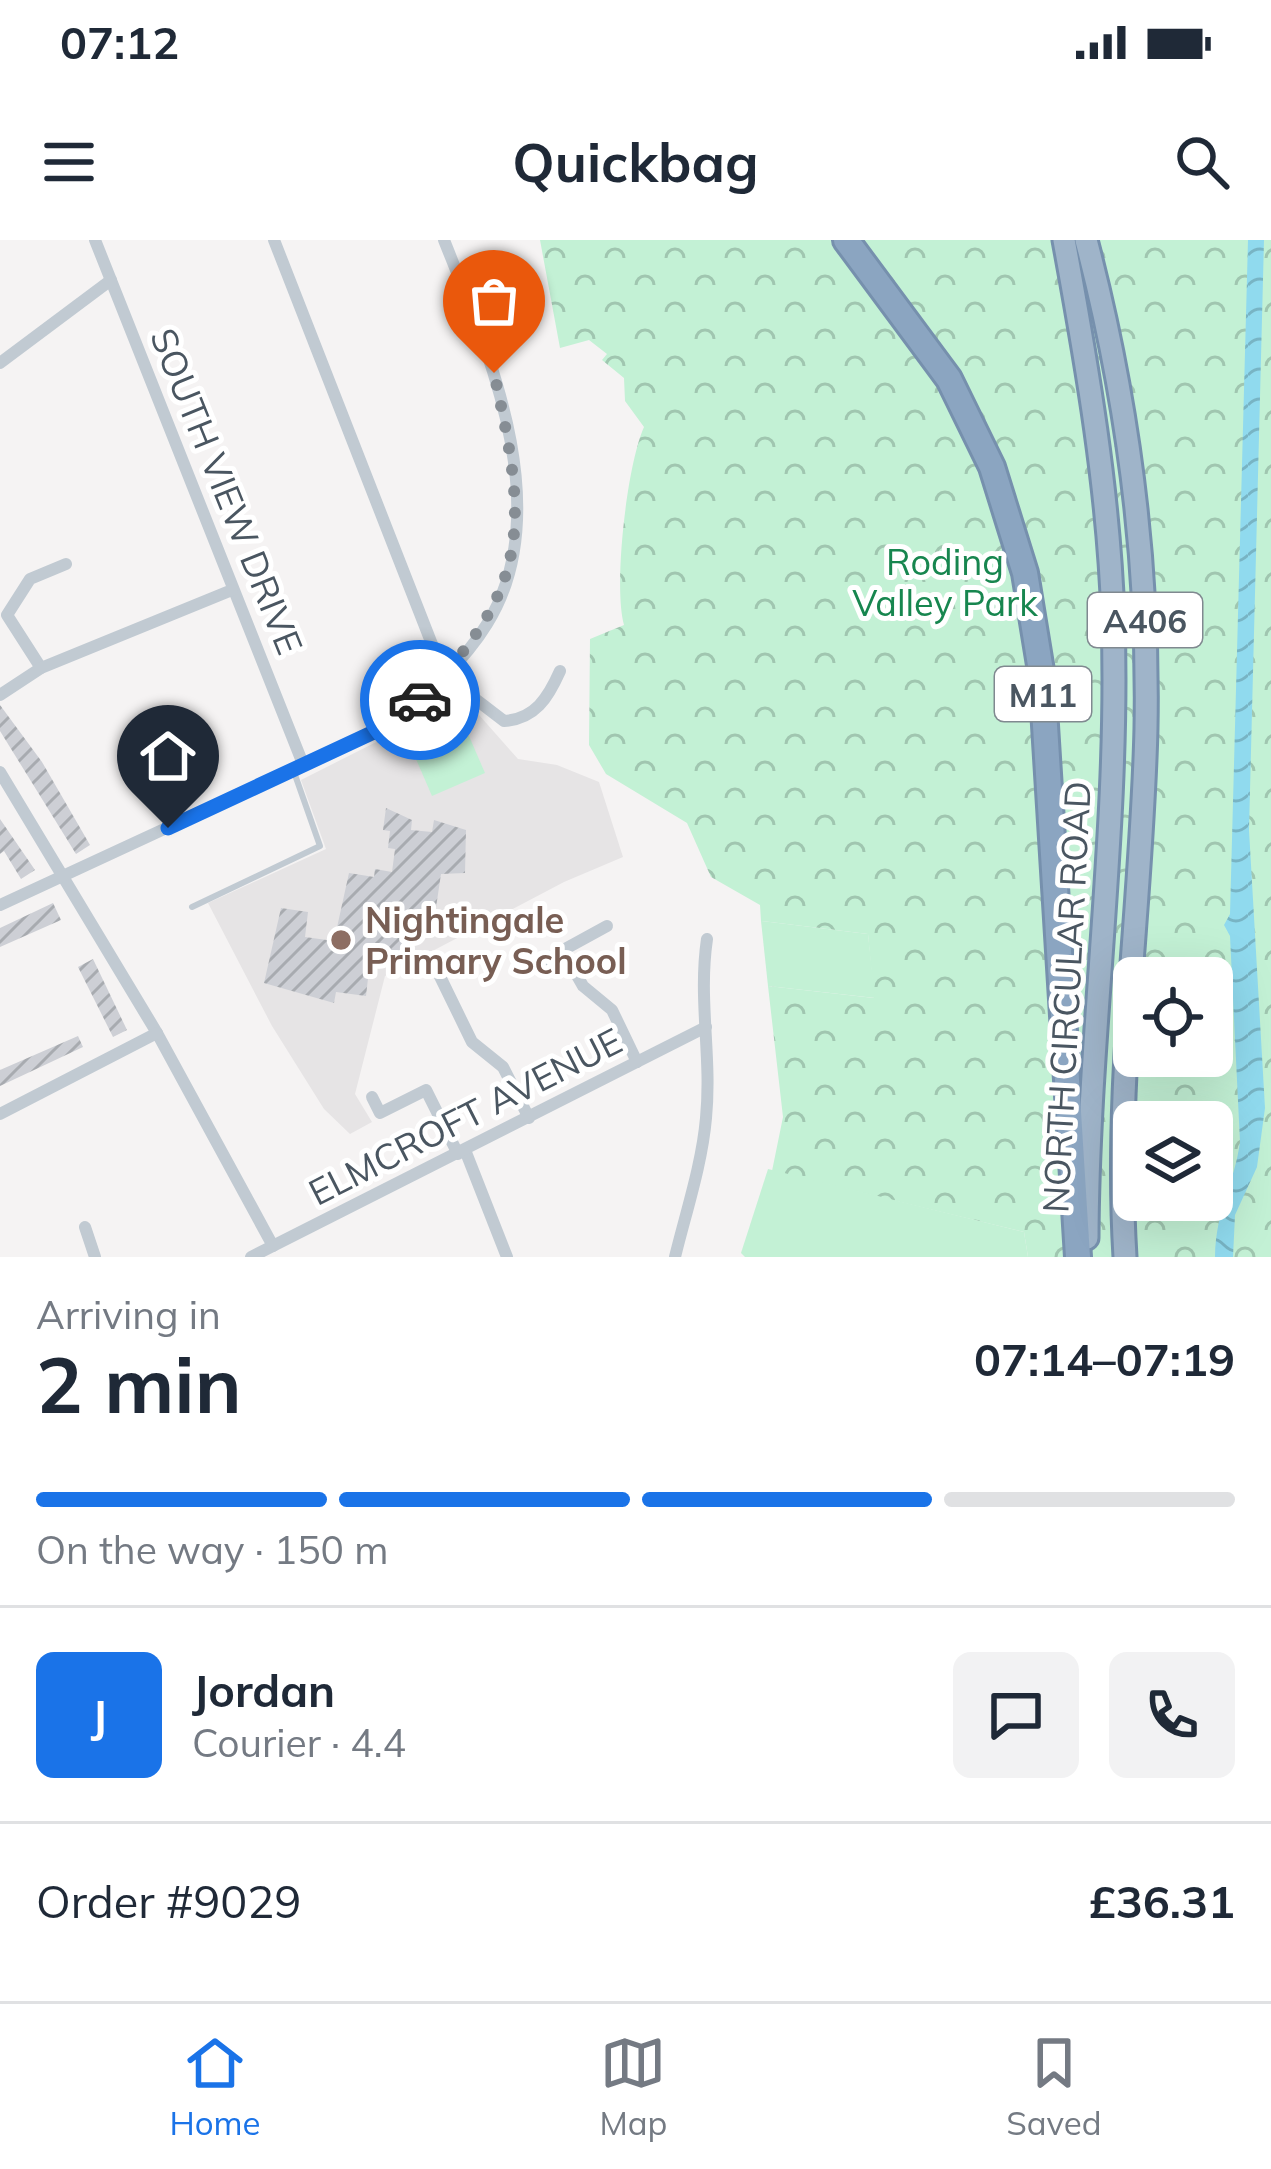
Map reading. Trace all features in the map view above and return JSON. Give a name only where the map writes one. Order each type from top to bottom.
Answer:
[{"type":"highway","name":"M11","points":[[846,240],[949,379],[1012,523],[1034,619],[1046,747],[1064,1078],[1083,1257]]},
{"type":"highway","name":"NORTH CIRCULAR ROAD","points":[[1064,240],[1096,442],[1113,619],[1109,817],[1083,1257]]},
{"type":"highway","name":"NORTH CIRCULAR ROAD","points":[[1086,240],[1128,439],[1144,602],[1145,748],[1123,1081],[1124,1257]]},
{"type":"street","name":"SOUTH VIEW DRIVE","points":[[95,240],[298,766]]},
{"type":"street","points":[[274,240],[444,675],[504,722],[518,720],[547,700],[560,671]]},
{"type":"street","points":[[0,905],[391,724],[444,675],[487,624],[509,574],[515,495],[494,373],[444,240]]},
{"type":"street","points":[[0,363],[111,280]]},
{"type":"street","points":[[40,668],[7,615],[30,579],[66,564]]},
{"type":"street","points":[[0,695],[40,668],[232,590]]},
{"type":"street","points":[[0,772],[157,1033],[273,1246]]},
{"type":"street","points":[[523,972],[608,926]]},
{"type":"street","points":[[675,1257],[704,1138],[706,1027],[699,993],[706,939]]},
{"type":"street","points":[[563,951],[583,986],[612,1010],[637,1062]]},
{"type":"street","points":[[431,958],[472,1042],[503,1066],[529,1118]]},
{"type":"street","name":"ELMCROFT AVENUE","points":[[251,1257],[706,1027]]},
{"type":"street","points":[[0,1114],[157,1033]]},
{"type":"street","points":[[372,1097],[380,1113],[426,1090],[462,1152],[507,1257]]},
{"type":"street","points":[[85,1227],[95,1257]]},
{"type":"lane","points":[[192,907],[320,846],[298,766]]},
{"type":"shaded area","name":"Nightingale Primary School","points":[[443,692],[472,707],[518,759],[557,765],[599,782],[623,857],[564,882],[385,976],[355,1094],[372,1122],[350,1134],[324,1109],[272,1026],[208,903],[326,849],[301,780],[406,727]]},
{"type":"green space","name":"Roding Valley Park","points":[[540,240],[1271,240],[1271,1257],[1028,1257],[1024,1232],[772,1171],[783,1117],[768,986],[874,998],[868,934],[761,921],[760,905],[711,877],[687,823],[606,774],[589,745],[590,639],[624,625],[620,583],[624,526],[632,468],[644,427],[625,401],[624,378],[602,360],[607,354],[589,340],[560,348]]},
{"type":"green space","points":[[459,713],[485,773],[432,796],[406,736]]},
{"type":"green space","points":[[761,921],[868,934],[875,998],[768,986]]},
{"type":"green space","points":[[768,1169],[1024,1232],[1028,1257],[745,1257],[741,1253]]},
{"type":"water","points":[[1248,240],[1264,240],[1249,830],[1265,1108],[1257,1167],[1235,1215],[1233,1257],[1215,1257],[1219,1221],[1233,1221],[1233,1174],[1240,1142],[1233,957],[1224,925],[1230,914]]},
{"type":"building","points":[[0,705],[42,762],[90,845],[76,854],[0,731]]},
{"type":"building","points":[[386,808],[412,820],[411,830],[432,832],[434,820],[466,830],[465,873],[441,874],[434,921],[414,918],[409,957],[371,952],[366,996],[336,992],[334,1003],[264,983],[281,908],[308,912],[305,937],[334,941],[349,873],[374,877],[375,869],[392,872],[395,849],[388,848],[390,831],[383,830]]},
{"type":"building","points":[[0,819],[35,870],[21,879],[4,851],[0,854]]},
{"type":"building","points":[[53,903],[61,920],[0,947],[0,928]]},
{"type":"building","points":[[93,959],[127,1030],[113,1037],[78,967]]},
{"type":"building","points":[[78,1036],[83,1047],[0,1086],[0,1070]]},
{"type":"way so far","points":[[420,700],[487,624],[509,574],[515,495],[494,373]]},
{"type":"place","name":"Nightingale Primary School","points":[[341,940]]},
{"type":"route","points":[[168,828],[391,724],[420,700]]}]
